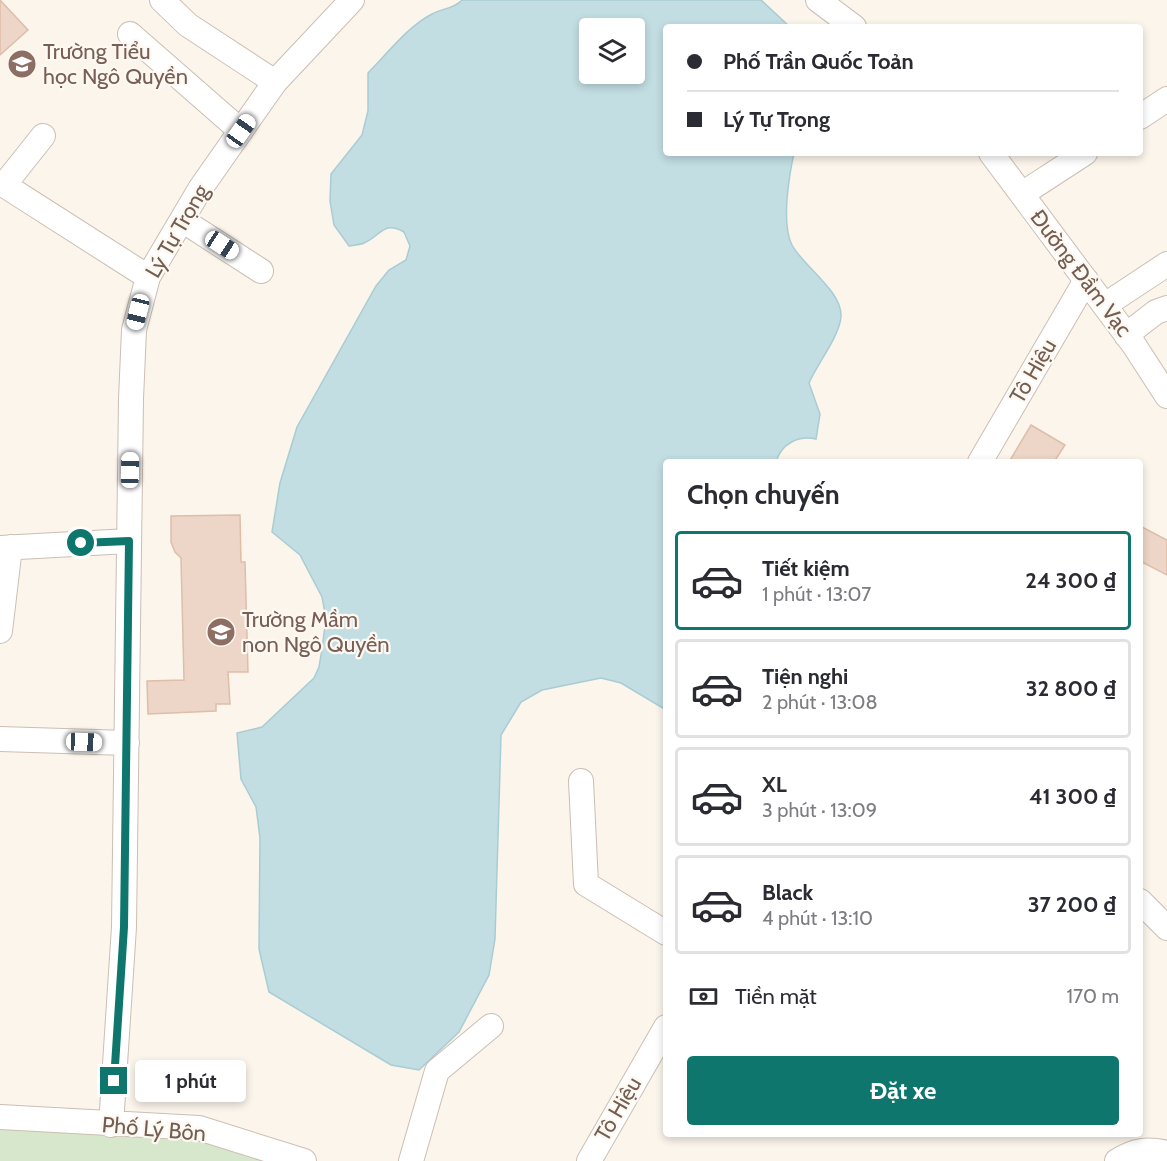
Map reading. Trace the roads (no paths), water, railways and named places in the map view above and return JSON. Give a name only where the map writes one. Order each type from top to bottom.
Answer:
[{"type":"street","points":[[162,0],[188,25],[275,82]]},
{"type":"street","name":"Lý Tự Trọng","points":[[111,1125],[124,927],[131,399],[134,330],[148,277],[182,220],[275,82],[352,0]]},
{"type":"street","points":[[818,0],[850,24]]},
{"type":"street","points":[[130,34],[241,131]]},
{"type":"street","points":[[1143,115],[1167,99]]},
{"type":"street","points":[[43,136],[4,185],[148,277]]},
{"type":"street","name":"Đường Đầm Vạc","points":[[993,156],[1105,305],[1167,396]]},
{"type":"street","points":[[1022,194],[1080,156]]},
{"type":"street","points":[[182,220],[261,271]]},
{"type":"street","points":[[1105,305],[1167,264]]},
{"type":"street","name":"Tô Hiệu","points":[[983,459],[1086,280]]},
{"type":"street","points":[[1126,335],[1155,312],[1167,308]]},
{"type":"street","points":[[0,631],[5,548],[129,541]]},
{"type":"street","points":[[0,739],[127,743]]},
{"type":"street","points":[[581,781],[586,884],[663,931]]},
{"type":"street","points":[[1143,904],[1167,928]]},
{"type":"street","points":[[411,1161],[437,1071],[491,1026]]},
{"type":"street","name":"Tô Hiệu","points":[[589,1161],[663,1032]]},
{"type":"street","name":"Phố Lý Bôn","points":[[0,1117],[111,1125],[199,1128],[304,1161]]},
{"type":"street","points":[[1117,1161],[1145,1149],[1167,1153]]},
{"type":"water","points":[[462,0],[761,0],[787,24],[663,24],[663,156],[793,156],[786,213],[789,236],[797,253],[835,297],[841,316],[833,341],[809,383],[820,414],[816,439],[803,438],[791,442],[782,450],[777,459],[663,459],[663,708],[621,683],[601,678],[542,690],[521,702],[501,735],[495,939],[489,975],[459,1032],[419,1070],[391,1065],[269,992],[259,949],[260,838],[256,807],[241,779],[237,733],[262,727],[314,678],[319,667],[326,618],[322,597],[300,555],[272,532],[280,483],[297,427],[376,286],[389,270],[406,260],[410,246],[404,232],[387,228],[364,243],[349,246],[334,225],[330,201],[331,174],[362,135],[368,111],[368,73],[414,26]]},
{"type":"place","name":"Trường Tiểu học Ngô Quyền","points":[[22,64]]},
{"type":"place","name":"Trường Mầm non Ngô Quyền","points":[[221,632]]}]
